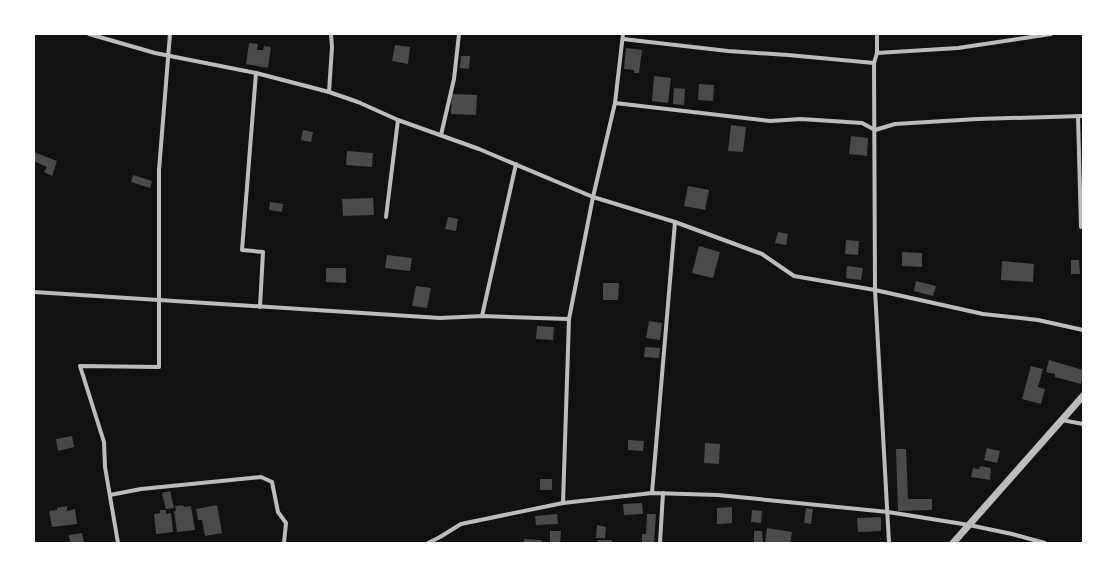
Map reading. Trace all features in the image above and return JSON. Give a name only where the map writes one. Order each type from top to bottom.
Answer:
[{"type":"street","points":[[89,34],[155,53],[256,73],[329,92],[358,102],[398,120],[479,149],[593,197],[675,222],[762,254],[794,276],[875,290],[983,314],[1038,320],[1083,330]]},
{"type":"street","points":[[118,543],[105,468],[104,442],[80,366],[159,367],[159,170],[170,34]]},
{"type":"street","points":[[329,92],[332,34]]},
{"type":"street","points":[[441,135],[454,79],[459,34]]},
{"type":"street","points":[[563,503],[569,319],[593,197],[615,103],[623,34]]},
{"type":"street","points":[[877,34],[874,63],[875,290],[889,543]]},
{"type":"street","points":[[876,52],[958,48],[1051,34]]},
{"type":"street","points":[[623,39],[728,51],[874,63]]},
{"type":"street","points":[[256,73],[242,250],[263,252],[260,307]]},
{"type":"street","points":[[615,103],[770,121],[801,119],[862,123],[875,130],[895,124],[977,119],[1083,116]]},
{"type":"street","points":[[1078,116],[1081,227]]},
{"type":"street","points":[[386,217],[398,120]]},
{"type":"street","points":[[482,316],[516,164]]},
{"type":"street","points":[[652,493],[675,222]]},
{"type":"street","points":[[34,292],[440,318],[482,316],[569,319]]},
{"type":"street","points":[[953,543],[1083,396]]},
{"type":"street","points":[[1062,420],[1083,424]]},
{"type":"street","points":[[110,495],[141,489],[261,478],[272,482],[278,512],[286,523],[284,543]]},
{"type":"street","points":[[428,543],[461,524],[563,503],[652,493],[718,495],[888,512],[969,524],[1032,541],[1045,543]]},
{"type":"street","points":[[660,543],[663,493]]},
{"type":"building","points":[[249,43],[258,44],[257,50],[263,50],[264,46],[271,47],[268,68],[246,64]]},
{"type":"building","points":[[395,45],[410,47],[408,64],[392,61]]},
{"type":"building","points":[[626,48],[642,50],[639,73],[634,73],[634,70],[624,69]]},
{"type":"building","points":[[461,56],[470,56],[469,69],[460,68]]},
{"type":"building","points":[[654,76],[671,78],[668,103],[652,101]]},
{"type":"building","points":[[699,84],[714,85],[713,101],[698,100]]},
{"type":"building","points":[[674,88],[685,89],[684,105],[673,104]]},
{"type":"building","points":[[452,94],[477,95],[476,115],[451,114]]},
{"type":"building","points":[[731,125],[746,127],[743,152],[728,151]]},
{"type":"building","points":[[303,130],[313,132],[311,142],[301,140]]},
{"type":"building","points":[[851,136],[868,138],[867,156],[849,154]]},
{"type":"building","points":[[347,151],[373,153],[372,167],[346,165]]},
{"type":"building","points":[[34,152],[57,161],[52,176],[44,172],[47,167],[34,161]]},
{"type":"building","points":[[133,175],[152,181],[150,188],[131,182]]},
{"type":"building","points":[[688,186],[709,190],[705,210],[684,206]]},
{"type":"building","points":[[373,198],[374,215],[343,216],[342,199]]},
{"type":"building","points":[[270,202],[283,204],[282,212],[269,210]]},
{"type":"building","points":[[448,217],[458,219],[456,231],[445,229]]},
{"type":"building","points":[[778,232],[788,234],[786,245],[775,243]]},
{"type":"building","points":[[846,240],[859,241],[858,255],[845,254]]},
{"type":"building","points":[[699,246],[720,252],[713,278],[692,273]]},
{"type":"building","points":[[902,252],[922,253],[922,267],[902,266]]},
{"type":"building","points":[[387,255],[412,258],[410,271],[385,268]]},
{"type":"building","points":[[1071,260],[1079,260],[1080,274],[1071,274]]},
{"type":"building","points":[[1002,261],[1034,264],[1033,282],[1001,280]]},
{"type":"building","points":[[847,266],[863,268],[861,280],[846,278]]},
{"type":"building","points":[[326,268],[346,268],[346,283],[326,282]]},
{"type":"building","points":[[916,281],[936,286],[933,296],[914,291]]},
{"type":"building","points":[[603,283],[619,283],[618,300],[603,300]]},
{"type":"building","points":[[416,286],[431,288],[427,308],[412,306]]},
{"type":"building","points":[[649,321],[662,323],[660,340],[646,338]]},
{"type":"building","points":[[537,326],[554,327],[553,340],[536,339]]},
{"type":"building","points":[[645,347],[660,348],[659,358],[644,357]]},
{"type":"building","points":[[1049,360],[1083,370],[1081,384],[1055,377],[1055,374],[1046,372]]},
{"type":"building","points":[[1031,366],[1043,369],[1038,387],[1045,389],[1041,404],[1022,399]]},
{"type":"building","points":[[72,436],[74,447],[58,451],[56,439]]},
{"type":"building","points":[[628,440],[644,441],[643,451],[628,450]]},
{"type":"building","points":[[705,443],[720,444],[719,464],[704,463]]},
{"type":"building","points":[[987,448],[1000,451],[997,463],[984,460]]},
{"type":"building","points":[[896,449],[906,449],[908,499],[932,499],[932,510],[898,511]]},
{"type":"building","points":[[980,466],[991,468],[990,480],[971,477],[973,468],[979,469]]},
{"type":"building","points":[[540,479],[552,479],[552,490],[540,490]]},
{"type":"building","points":[[170,491],[174,508],[166,509],[162,493]]},
{"type":"building","points":[[642,503],[643,514],[624,515],[623,504]]},
{"type":"building","points":[[183,505],[184,507],[191,506],[195,530],[177,532],[174,511],[176,511],[175,506]]},
{"type":"building","points":[[217,505],[222,533],[205,536],[202,520],[198,520],[196,509]]},
{"type":"building","points":[[67,506],[67,511],[75,509],[77,524],[52,527],[49,511]]},
{"type":"building","points":[[732,507],[732,523],[717,524],[717,508]]},
{"type":"building","points":[[806,508],[813,509],[811,524],[804,523]]},
{"type":"building","points":[[160,510],[166,510],[166,514],[171,513],[173,532],[156,534],[154,514],[160,513]]},
{"type":"building","points":[[752,510],[762,511],[761,523],[751,522]]},
{"type":"building","points":[[557,514],[558,524],[536,525],[535,516]]},
{"type":"building","points":[[647,514],[656,514],[654,543],[642,543],[642,534],[646,534]]},
{"type":"building","points":[[881,517],[881,531],[858,532],[857,518]]},
{"type":"building","points":[[597,525],[606,527],[605,538],[596,538]]},
{"type":"building","points":[[767,528],[792,532],[790,543],[765,543]]},
{"type":"building","points":[[550,531],[561,531],[560,543],[550,543]]},
{"type":"building","points":[[754,531],[762,531],[763,543],[754,543]]},
{"type":"building","points":[[82,533],[84,543],[70,543],[69,535]]},
{"type":"building","points":[[524,539],[542,540],[541,543],[524,543]]},
{"type":"building","points":[[597,540],[612,540],[612,543],[598,543]]}]
